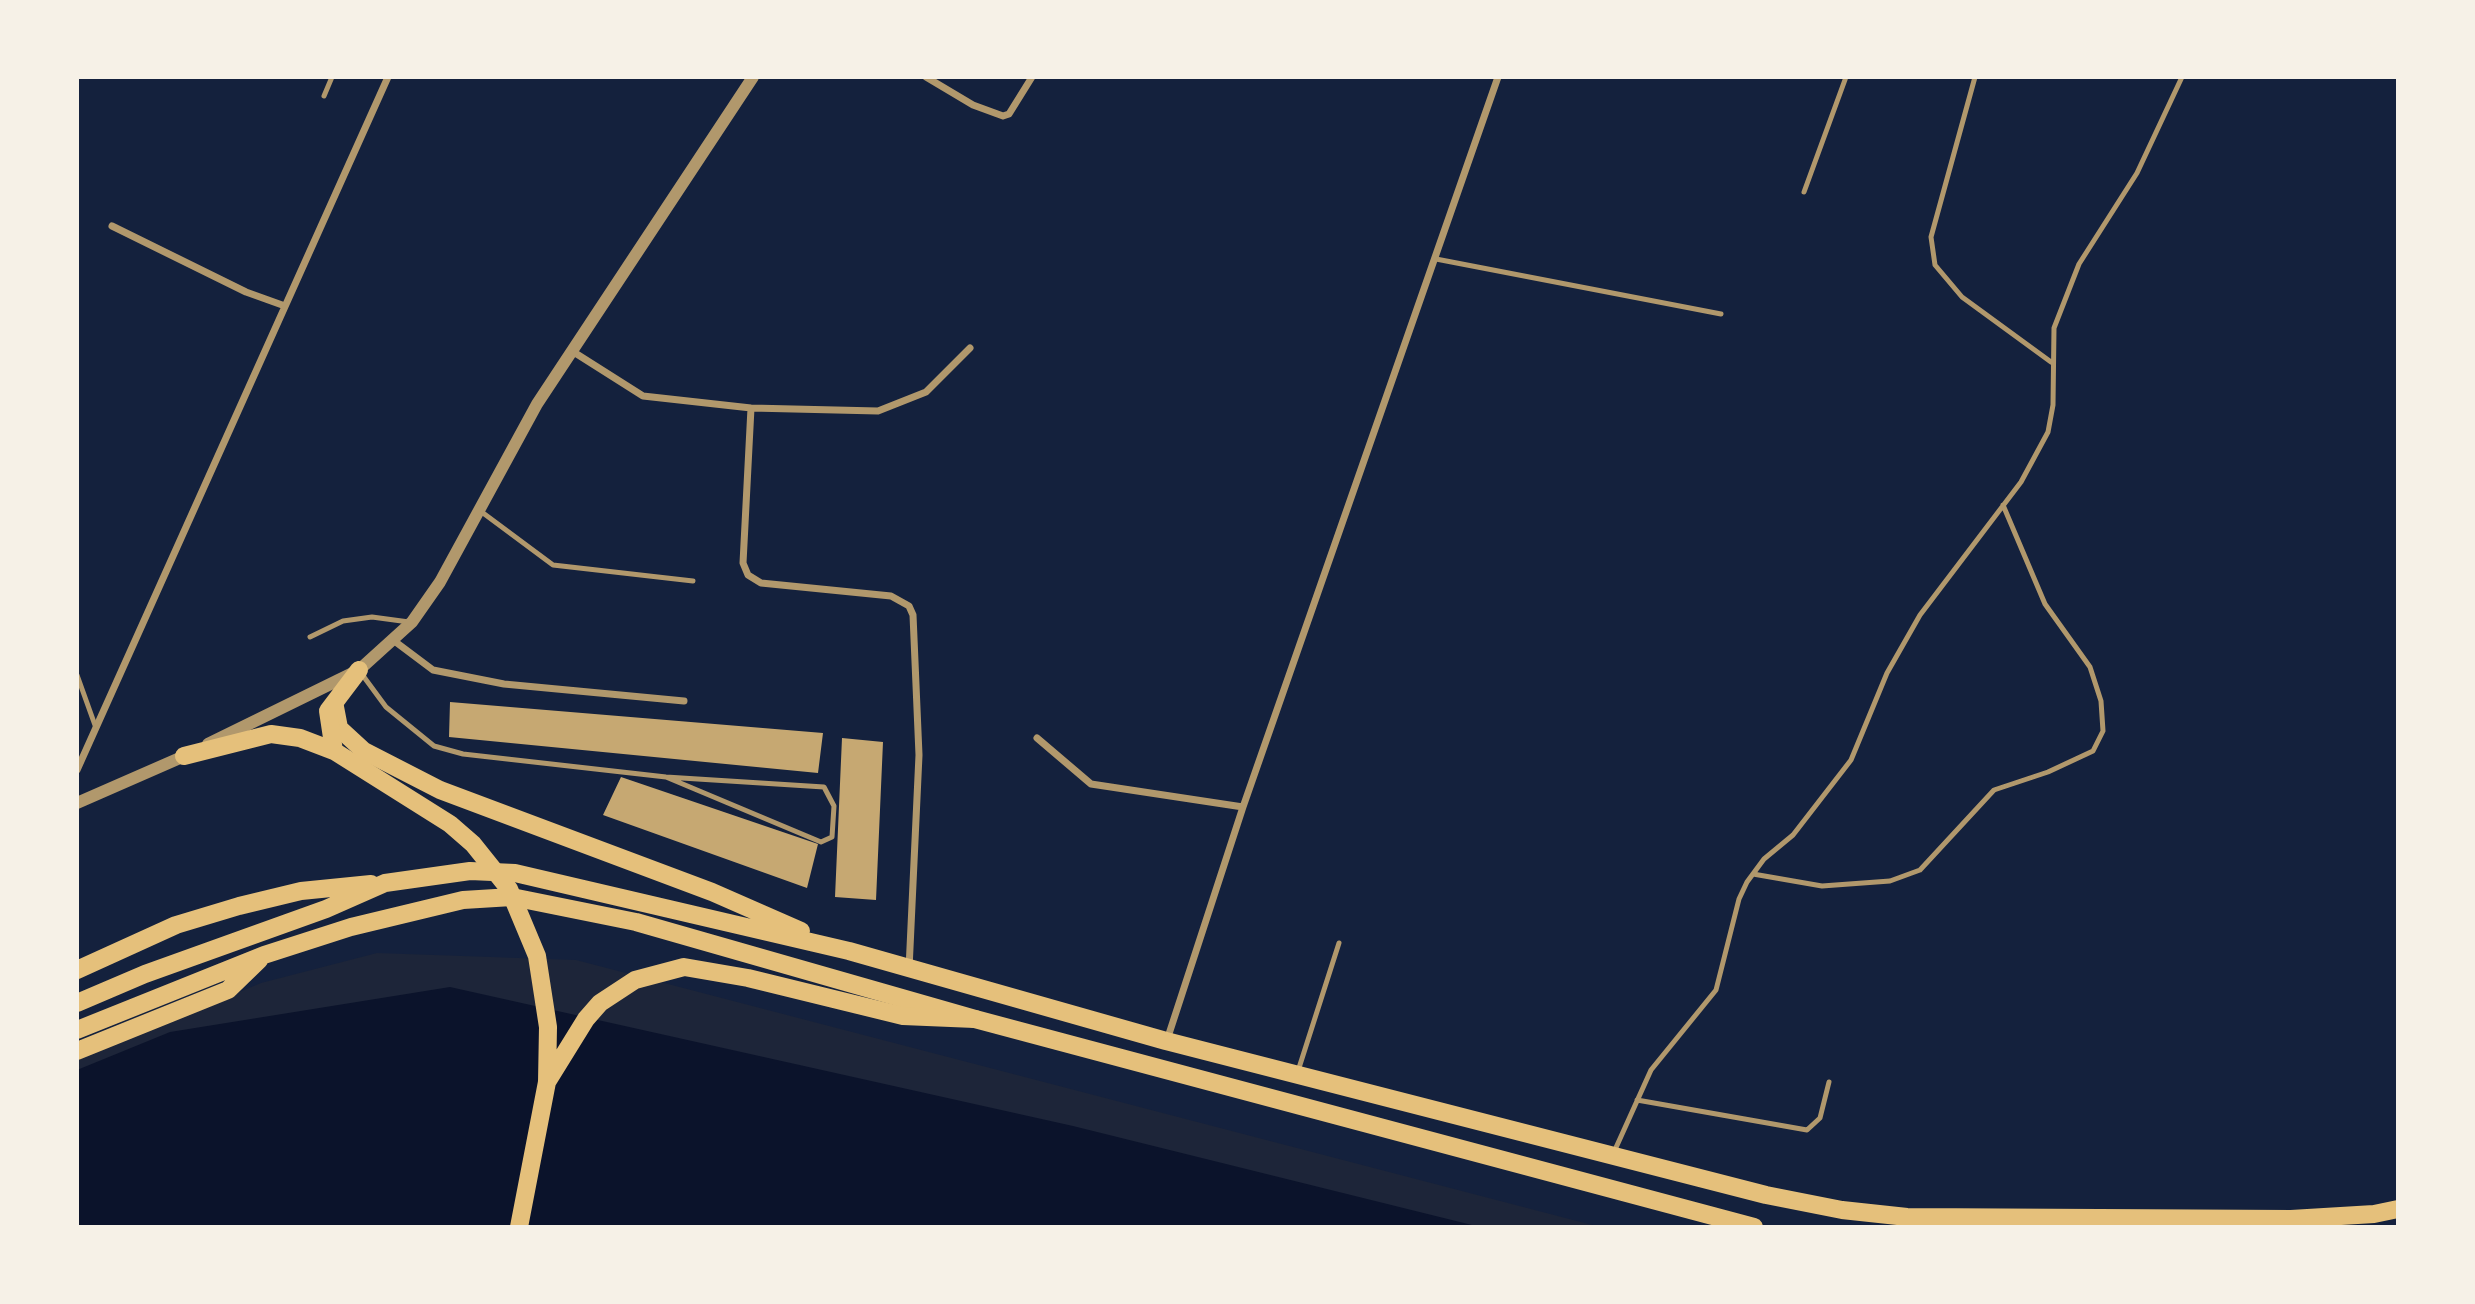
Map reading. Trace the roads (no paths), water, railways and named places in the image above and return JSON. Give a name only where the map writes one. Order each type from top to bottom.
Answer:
[{"type":"main road","points":[[334,751],[327,715],[337,697],[359,670]]},
{"type":"main road","points":[[337,697],[334,709],[336,722],[347,737],[364,751],[440,790],[712,892],[849,951]]},
{"type":"main road","points":[[184,756],[250,737],[284,733],[334,751],[450,824],[473,844],[509,889],[527,926],[539,965],[548,1027],[547,1082],[519,1227]]},
{"type":"main road","points":[[77,970],[176,925],[301,891],[470,871],[515,873],[849,951],[1166,1041],[1766,1195],[1842,1210],[1907,1217],[2291,1219],[2374,1214],[2398,1209]]},
{"type":"main road","points":[[77,1003],[145,974],[317,912],[385,883]]},
{"type":"main road","points":[[77,1030],[264,955],[351,927],[463,900],[512,897],[636,922],[975,1019],[1754,1227]]},
{"type":"main road","points":[[77,1051],[228,989],[264,955]]},
{"type":"main road","points":[[547,1082],[586,1019],[608,997],[635,980],[684,967],[748,978],[903,1016],[975,1019]]},
{"type":"street","points":[[77,770],[388,77]]},
{"type":"street","points":[[77,803],[184,756],[359,670],[412,622],[427,603],[537,404],[753,77]]},
{"type":"street","points":[[926,77],[973,105],[1003,116],[1009,114],[1032,77]]},
{"type":"street","points":[[1166,1041],[1243,807],[1498,77]]},
{"type":"street","points":[[112,226],[246,292],[285,306]]},
{"type":"street","points":[[572,351],[643,396],[751,408],[878,411],[926,393],[970,348]]},
{"type":"street","points":[[751,408],[743,563],[748,575],[761,583],[891,596],[909,606],[913,615],[919,755],[909,970]]},
{"type":"street","points":[[393,640],[433,670],[504,684],[684,701]]},
{"type":"street","points":[[1037,738],[1091,784],[1243,807]]},
{"type":"lane","points":[[324,96],[332,77]]},
{"type":"lane","points":[[1804,192],[1846,77]]},
{"type":"lane","points":[[1975,77],[1931,237],[1935,265],[1962,297],[2051,362]]},
{"type":"lane","points":[[1613,1155],[1660,1056],[1716,990],[1739,899],[1753,874],[1764,859],[1793,835],[1851,760],[1887,673],[1920,615],[2021,482],[2048,432],[2053,405],[2051,362],[2054,328],[2079,264],[2137,173],[2182,77]]},
{"type":"lane","points":[[1436,259],[1721,314]]},
{"type":"lane","points":[[1753,874],[1822,886],[1890,881],[1920,870],[1994,790],[2048,772],[2093,751],[2103,731],[2101,701],[2090,667],[2045,604],[2003,505]]},
{"type":"lane","points":[[479,510],[553,565],[693,581]]},
{"type":"lane","points":[[310,637],[343,621],[372,617],[412,622]]},
{"type":"lane","points":[[359,670],[386,708],[434,746],[463,754],[666,777],[824,787],[834,806],[832,837],[821,842],[666,777]]},
{"type":"lane","points":[[77,676],[96,728]]},
{"type":"lane","points":[[1298,1074],[1339,943]]},
{"type":"lane","points":[[1637,1100],[1807,1130],[1820,1118],[1829,1082]]}]
